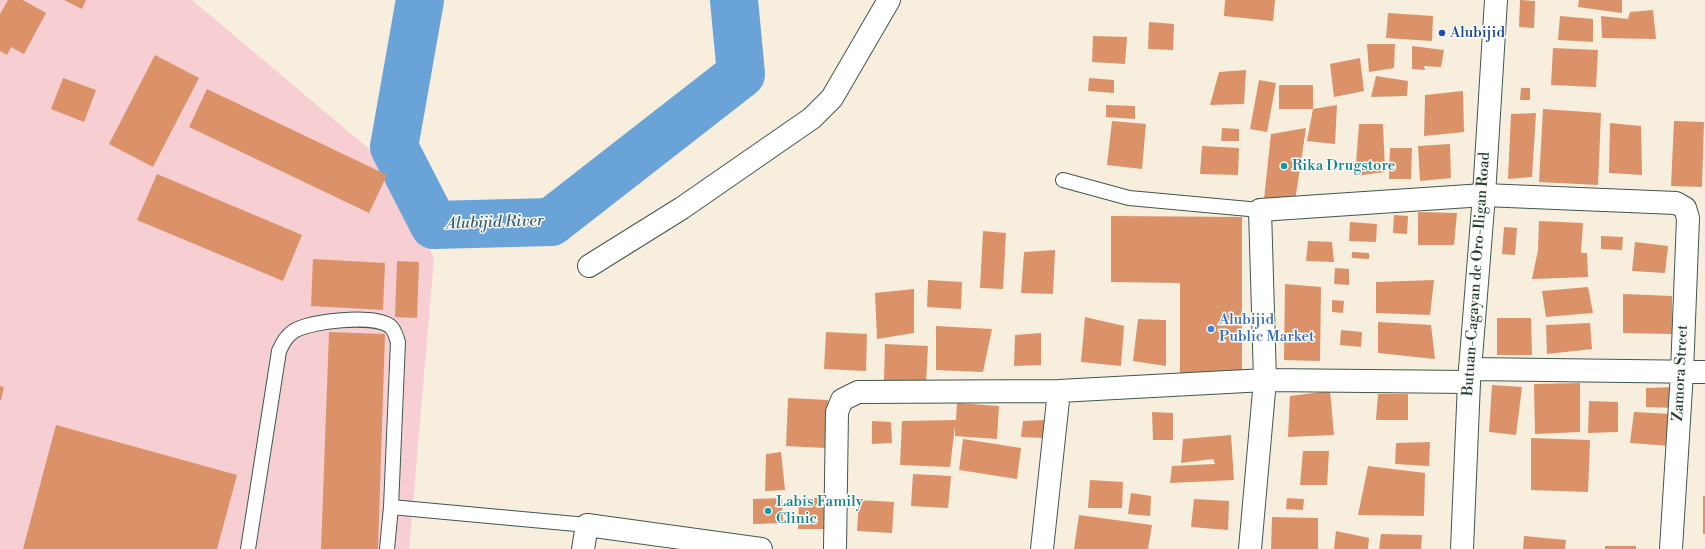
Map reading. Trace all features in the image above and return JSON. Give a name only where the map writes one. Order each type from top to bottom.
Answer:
[{"type":"main road","points":[[589,266],[682,208],[812,118],[832,98],[889,0]]},
{"type":"main road","name":"Butuan-Cagayan de Oro-Iligan Road","points":[[1462,549],[1469,375],[1484,195],[1496,0]]},
{"type":"main road","points":[[1250,549],[1264,380],[1260,210],[1484,195]]},
{"type":"main road","name":"Zamora Street","points":[[1484,195],[1676,202],[1685,208],[1688,218],[1682,372],[1672,549]]},
{"type":"main road","points":[[835,549],[837,412],[842,400],[858,392],[1059,391],[1264,380],[1469,375],[1705,372]]},
{"type":"main road","points":[[1042,549],[1059,391]]},
{"type":"main road","points":[[583,549],[587,525],[761,549]]},
{"type":"lane","points":[[1063,180],[1129,198],[1260,210]]},
{"type":"lane","points":[[248,549],[279,351],[285,339],[293,332],[312,324],[360,319],[381,322],[391,327],[398,342],[391,507],[387,549]]},
{"type":"lane","points":[[391,507],[587,525]]},
{"type":"shaded area","points":[[0,0],[192,0],[394,170],[434,259],[409,549],[0,549]]},
{"type":"building","points":[[8,0],[23,0],[46,13],[24,54],[11,47],[7,55],[0,51],[0,14]]},
{"type":"building","points":[[64,0],[86,0],[82,9]]},
{"type":"building","points":[[1225,0],[1275,0],[1273,21],[1224,16]]},
{"type":"building","points":[[1520,0],[1535,1],[1534,28],[1519,27]]},
{"type":"building","points":[[1579,0],[1622,0],[1622,13],[1578,7]]},
{"type":"building","points":[[1653,10],[1656,39],[1602,38],[1601,16],[1628,19],[1630,12]]},
{"type":"building","points":[[1388,13],[1433,16],[1432,41],[1386,38]]},
{"type":"building","points":[[1560,16],[1593,19],[1593,42],[1558,40]]},
{"type":"building","points":[[1149,22],[1174,24],[1173,50],[1148,49]]},
{"type":"building","points":[[1093,36],[1127,37],[1125,64],[1092,62]]},
{"type":"building","points":[[1367,44],[1395,44],[1394,68],[1369,72]]},
{"type":"building","points":[[1412,46],[1444,50],[1441,67],[1424,66],[1425,70],[1412,69]]},
{"type":"building","points":[[1553,48],[1598,50],[1596,87],[1551,85]]},
{"type":"building","points":[[155,55],[199,78],[153,167],[109,144]]},
{"type":"building","points":[[1360,58],[1364,91],[1334,97],[1330,64]]},
{"type":"building","points":[[1246,70],[1244,104],[1210,105],[1219,72]]},
{"type":"building","points":[[1376,76],[1408,81],[1407,96],[1371,97]]},
{"type":"building","points":[[63,78],[96,90],[84,122],[51,109]]},
{"type":"building","points":[[1089,78],[1114,80],[1114,93],[1088,91]]},
{"type":"building","points":[[1259,80],[1276,83],[1267,132],[1250,129]]},
{"type":"building","points":[[1279,85],[1313,85],[1313,109],[1279,109]]},
{"type":"building","points":[[1521,88],[1530,88],[1530,100],[1520,100]]},
{"type":"building","points":[[207,89],[387,175],[369,213],[189,127]]},
{"type":"building","points":[[1463,91],[1464,132],[1424,136],[1425,95]]},
{"type":"building","points":[[1106,105],[1135,106],[1135,119],[1106,117]]},
{"type":"building","points":[[1337,105],[1335,144],[1307,141],[1313,109]]},
{"type":"building","points":[[1543,109],[1601,113],[1598,185],[1539,182]]},
{"type":"building","points":[[1536,113],[1532,177],[1508,179],[1511,114]]},
{"type":"building","points":[[1112,121],[1146,124],[1142,169],[1107,165]]},
{"type":"building","points":[[1674,121],[1704,122],[1702,187],[1671,186]]},
{"type":"building","points":[[1610,123],[1641,126],[1642,175],[1609,173]]},
{"type":"building","points":[[1359,124],[1383,124],[1385,172],[1355,176]]},
{"type":"building","points":[[1222,128],[1239,129],[1239,141],[1221,141]]},
{"type":"building","name":"Rika Drugstore","points":[[1306,128],[1295,201],[1264,199],[1271,134]]},
{"type":"building","points":[[1450,144],[1451,178],[1420,181],[1418,146]]},
{"type":"building","points":[[1202,146],[1239,148],[1238,175],[1200,174]]},
{"type":"building","points":[[1390,148],[1412,148],[1411,179],[1389,179]]},
{"type":"building","points":[[157,174],[302,235],[283,281],[137,220]]},
{"type":"building","points":[[1418,212],[1457,213],[1454,245],[1418,245]]},
{"type":"building","points":[[1394,215],[1408,216],[1407,234],[1393,233]]},
{"type":"building","name":"Alubijid Public Market","points":[[1111,216],[1242,217],[1242,375],[1180,375],[1180,283],[1111,282]]},
{"type":"building","points":[[1539,221],[1583,223],[1581,253],[1587,253],[1588,277],[1532,279],[1538,250]]},
{"type":"building","points":[[1350,222],[1377,224],[1376,242],[1349,241]]},
{"type":"building","points":[[1504,227],[1517,228],[1515,255],[1502,254]]},
{"type":"building","points":[[983,231],[1006,233],[1003,289],[980,288]]},
{"type":"building","points":[[1601,236],[1623,237],[1622,250],[1601,249]]},
{"type":"building","points":[[1308,241],[1332,242],[1334,262],[1306,261]]},
{"type":"building","points":[[1635,242],[1668,246],[1665,273],[1632,271]]},
{"type":"building","points":[[1055,250],[1053,294],[1021,293],[1024,252]]},
{"type":"building","points":[[1352,252],[1369,253],[1369,259],[1352,258]]},
{"type":"building","points":[[313,259],[385,263],[383,310],[311,306]]},
{"type":"building","points":[[397,261],[419,262],[417,318],[395,317]]},
{"type":"building","points":[[1335,268],[1349,269],[1349,285],[1334,284]]},
{"type":"building","points":[[928,280],[962,282],[961,309],[927,307]]},
{"type":"building","points":[[1434,280],[1430,315],[1376,313],[1376,282]]},
{"type":"building","points":[[1285,284],[1321,287],[1320,361],[1284,360]]},
{"type":"building","points":[[1588,287],[1593,313],[1546,317],[1542,291]]},
{"type":"building","points":[[914,289],[914,333],[877,339],[875,293]]},
{"type":"building","points":[[1623,294],[1672,296],[1672,334],[1623,333]]},
{"type":"building","points":[[1332,300],[1344,301],[1343,313],[1332,312]]},
{"type":"building","points":[[1085,317],[1124,326],[1121,366],[1081,362]]},
{"type":"building","points":[[1497,318],[1531,318],[1532,355],[1497,355]]},
{"type":"building","points":[[1138,319],[1166,320],[1166,366],[1133,361]]},
{"type":"building","points":[[1378,322],[1431,325],[1435,359],[1378,353]]},
{"type":"building","points":[[1590,323],[1592,349],[1547,354],[1546,325]]},
{"type":"building","points":[[936,326],[992,329],[983,372],[936,370]]},
{"type":"building","points":[[1341,330],[1362,332],[1361,347],[1340,345]]},
{"type":"building","points":[[329,332],[385,334],[378,549],[321,549]]},
{"type":"building","points":[[826,332],[867,334],[866,371],[824,369]]},
{"type":"building","points":[[1041,333],[1041,365],[1014,366],[1015,335]]},
{"type":"building","points":[[885,344],[928,346],[926,382],[884,380]]},
{"type":"building","points":[[1580,383],[1580,432],[1535,434],[1534,384]]},
{"type":"building","points":[[1492,385],[1522,387],[1516,435],[1489,432]]},
{"type":"building","points":[[0,386],[4,387],[1,400],[0,400]]},
{"type":"building","points":[[1677,387],[1675,408],[1646,407],[1646,388]]},
{"type":"building","points":[[1330,391],[1334,435],[1288,437],[1290,396]]},
{"type":"building","points":[[1378,394],[1408,394],[1408,420],[1376,420]]},
{"type":"building","points":[[788,398],[828,400],[826,448],[786,446]]},
{"type":"building","points":[[1589,401],[1618,402],[1618,432],[1588,433]]},
{"type":"building","points":[[957,403],[999,406],[997,439],[955,436],[955,426],[950,467],[900,465],[902,421],[956,420]]},
{"type":"building","points":[[1152,412],[1173,413],[1173,440],[1153,440]]},
{"type":"building","points":[[1634,412],[1672,414],[1671,446],[1630,443]]},
{"type":"building","points":[[1045,420],[1044,438],[1021,437],[1023,421]]},
{"type":"building","points":[[872,421],[891,422],[892,443],[872,444]]},
{"type":"building","points":[[56,425],[237,475],[217,549],[23,549]]},
{"type":"building","points":[[1231,435],[1234,480],[1170,483],[1172,466],[1215,464],[1213,459],[1181,463],[1183,439]]},
{"type":"building","points":[[1531,438],[1590,440],[1588,492],[1531,490]]},
{"type":"building","points":[[963,439],[1021,448],[1017,479],[959,470]]},
{"type":"building","points":[[1430,442],[1429,466],[1395,464],[1396,443]]},
{"type":"building","points":[[1303,451],[1329,451],[1327,485],[1300,485]]},
{"type":"building","points":[[781,452],[785,490],[765,491],[766,454]]},
{"type":"building","points":[[1368,466],[1425,473],[1424,516],[1358,515]]},
{"type":"building","points":[[913,474],[951,476],[948,508],[911,506]]},
{"type":"building","points":[[1090,480],[1123,482],[1122,508],[1088,508]]},
{"type":"building","points":[[1131,493],[1151,496],[1150,516],[1128,514]]},
{"type":"building","points":[[1703,496],[1705,496],[1705,534],[1703,534]]},
{"type":"building","name":"Labis Family Clinic","points":[[782,498],[783,523],[753,524],[753,499]]},
{"type":"building","points":[[799,498],[829,498],[829,529],[798,529]]},
{"type":"building","points":[[1287,498],[1304,499],[1303,510],[1286,509]]},
{"type":"building","points":[[1194,499],[1229,501],[1228,530],[1191,527]]},
{"type":"building","points":[[859,500],[894,502],[892,533],[857,531]]},
{"type":"building","points":[[1079,515],[1152,525],[1148,549],[1074,549]]},
{"type":"building","points":[[1272,517],[1318,518],[1318,549],[1271,549]]},
{"type":"building","points":[[1336,531],[1369,538],[1368,549],[1334,549]]},
{"type":"building","points":[[1381,534],[1422,535],[1421,549],[1379,549]]},
{"type":"building","points":[[1524,536],[1566,540],[1565,549],[1523,549]]},
{"type":"building","points":[[1605,546],[1636,546],[1636,549],[1605,549]]},
{"type":"waterway","name":"Alubijid River","points":[[420,0],[394,147],[434,225],[551,222],[741,74],[734,0]]},
{"type":"place","name":"Alubijid","points":[[1442,33]]},
{"type":"place","name":"Rika Drugstore","points":[[1284,166]]},
{"type":"place","name":"Alubijid Public Market","points":[[1211,329]]},
{"type":"place","name":"Labis Family Clinic","points":[[768,511]]}]
